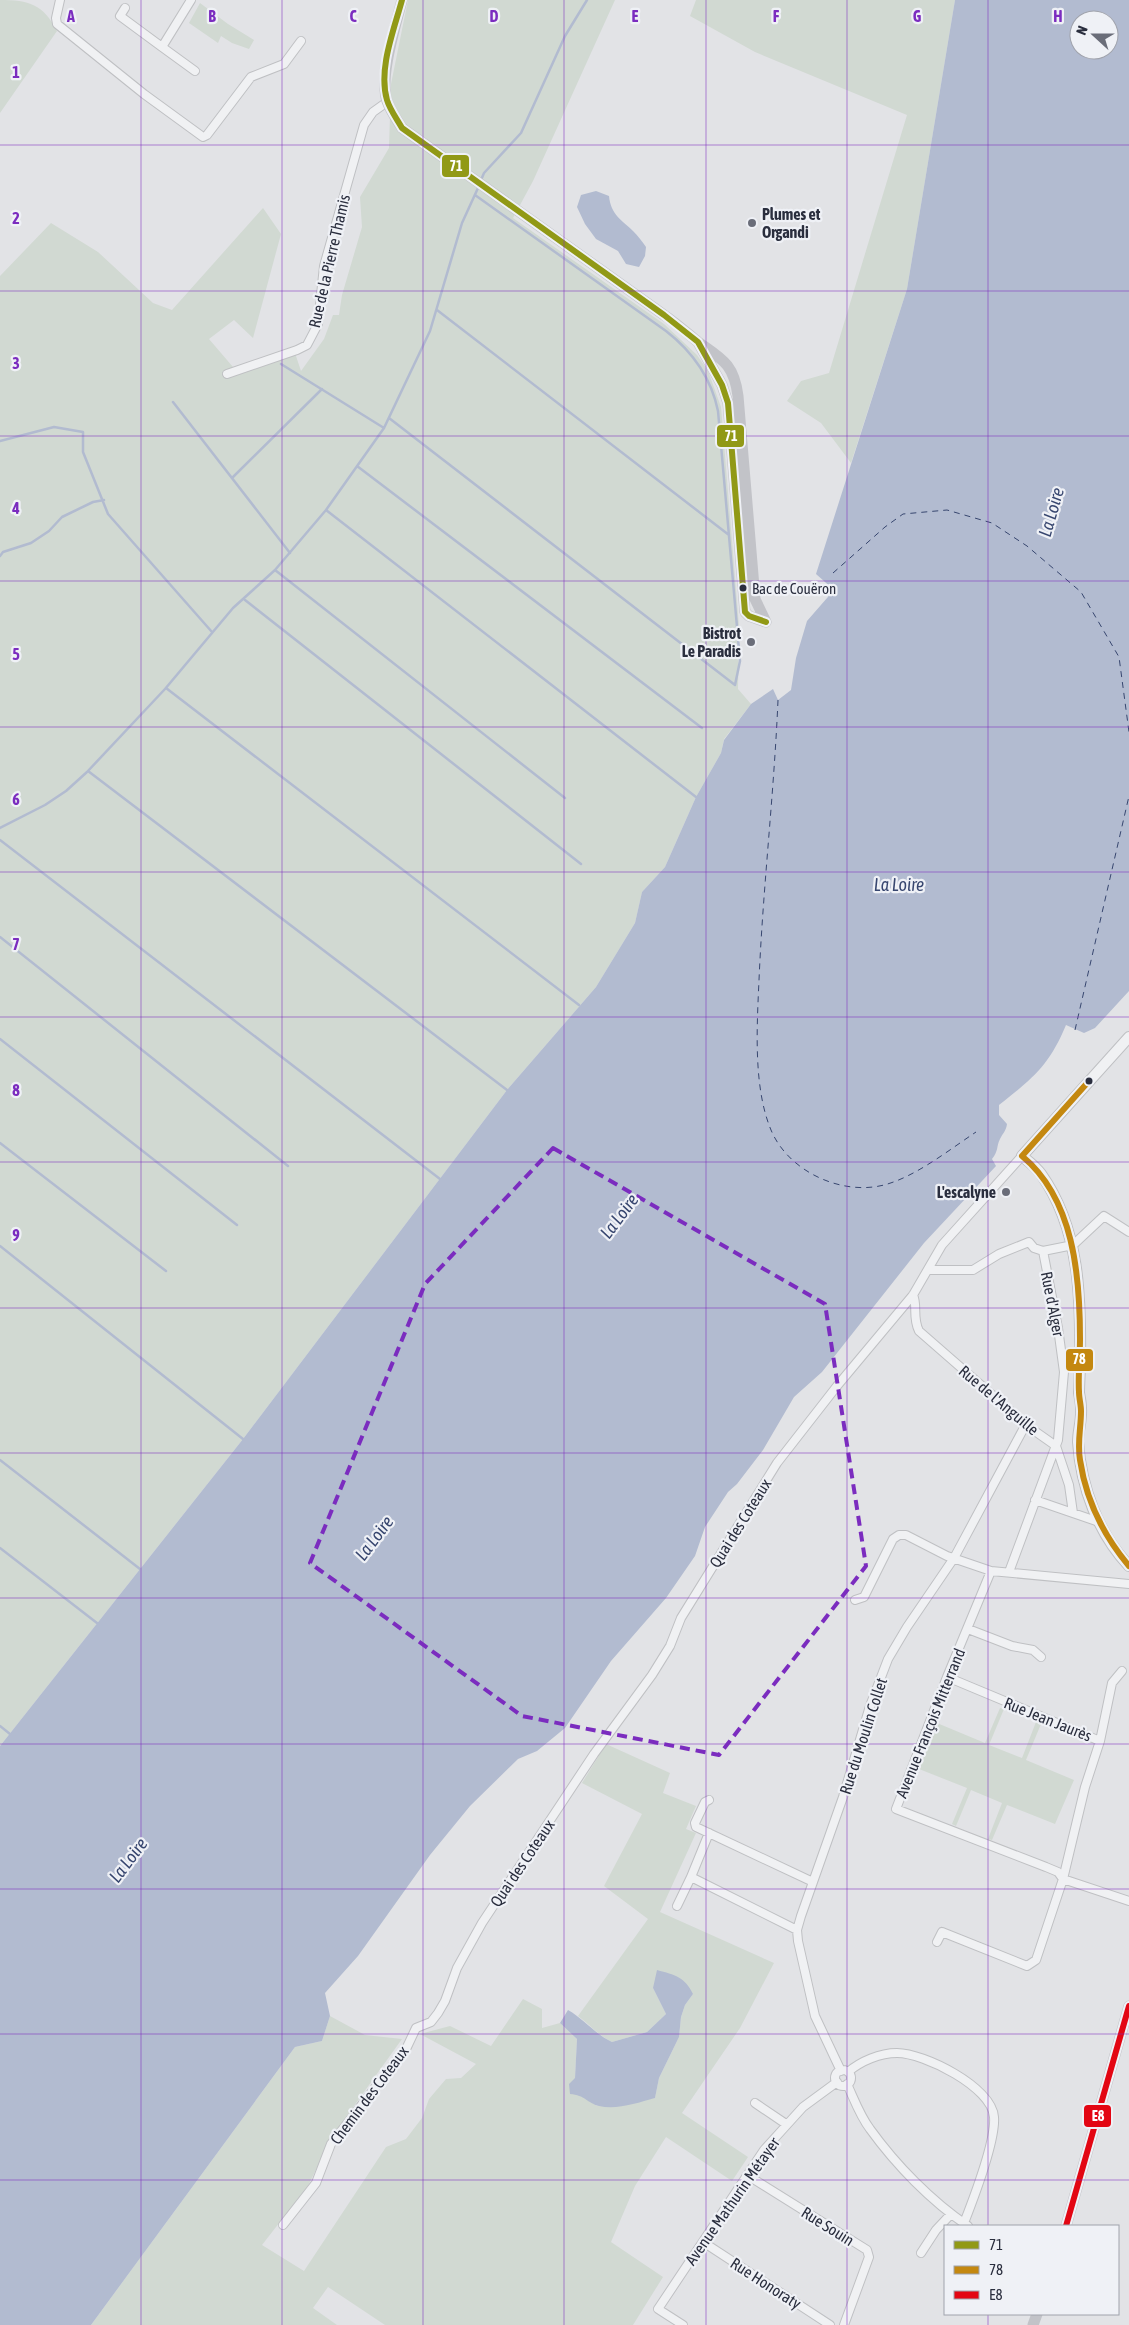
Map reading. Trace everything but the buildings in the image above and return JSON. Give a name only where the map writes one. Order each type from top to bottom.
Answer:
[{"type":"main road","points":[[402,0],[384,87],[387,102],[402,128],[649,304],[698,342],[710,348],[727,364],[737,384],[754,589],[757,605],[766,622],[749,616],[745,612],[728,403],[722,385],[698,342]]},
{"type":"main road","points":[[1066,2225],[1129,2006]]},
{"type":"street","points":[[60,0],[56,18],[58,24],[144,94],[203,137],[207,135],[251,76],[284,64],[301,41]]},
{"type":"street","points":[[162,47],[191,0]]},
{"type":"street","points":[[125,8],[120,16],[195,71]]},
{"type":"street","name":"Rue de la Pierre Thamis","points":[[227,374],[307,345],[318,324],[324,266],[364,125],[373,112],[387,102]]},
{"type":"street","name":"Quai des Coteaux","points":[[457,1968],[482,1923],[594,1754],[652,1675],[670,1646],[681,1618],[777,1463],[832,1392],[913,1295],[942,1245],[1129,1037]]},
{"type":"street","points":[[1022,1156],[1040,1172],[1058,1207],[1073,1245],[1080,1308],[1079,1394],[1082,1419],[1079,1427],[1078,1443],[1087,1491],[1099,1522],[1114,1549],[1129,1566]]},
{"type":"street","points":[[1073,1245],[1104,1216],[1129,1232]]},
{"type":"street","name":"Rue d'Alger","points":[[928,1270],[973,1270],[1017,1246],[1029,1242],[1034,1248],[1043,1251],[1073,1245]]},
{"type":"street","name":"Rue d'Alger","points":[[1043,1251],[1058,1328],[1064,1372],[1056,1446]]},
{"type":"street","name":"Rue de l'Anguille","points":[[913,1295],[916,1301],[915,1322],[920,1332],[1026,1424],[1056,1446],[1069,1485],[1074,1513]]},
{"type":"street","name":"Rue du Moulin Collet","points":[[797,1930],[843,1798],[870,1706],[888,1659],[906,1627],[954,1558],[1026,1424]]},
{"type":"street","points":[[1009,1572],[1056,1446]]},
{"type":"street","points":[[1035,1500],[1099,1522]]},
{"type":"street","points":[[855,1600],[864,1597],[893,1539],[899,1535],[906,1535],[954,1558],[991,1571],[1129,1584]]},
{"type":"street","name":"Avenue François Mitterrand","points":[[991,1571],[947,1677],[896,1809],[1058,1872],[1063,1879],[1129,1901]]},
{"type":"street","points":[[968,1629],[1012,1646],[1033,1650],[1042,1657]]},
{"type":"street","points":[[1100,1741],[1112,1683],[1122,1671]]},
{"type":"street","name":"Rue Jean Jaurès","points":[[937,1942],[942,1932],[1027,1966],[1036,1960],[1063,1879],[1085,1787],[1100,1741],[947,1677]]},
{"type":"street","points":[[709,1800],[705,1802],[695,1823],[696,1827],[813,1882]]},
{"type":"street","points":[[677,1906],[709,1833]]},
{"type":"street","points":[[690,1877],[797,1930],[815,2016],[845,2071],[851,2078],[848,2084]]},
{"type":"street","name":"Chemin des Coteaux","points":[[283,2226],[319,2178],[331,2144],[407,2047],[416,2028],[431,2022],[438,2013],[457,1968]]},
{"type":"street","points":[[898,2053],[918,2057],[964,2080],[979,2090],[989,2102],[994,2116],[993,2136],[966,2225],[927,2193],[869,2128],[848,2084],[841,2085],[837,2082],[836,2075],[881,2054],[898,2053]]},
{"type":"street","name":"Avenue Mathurin Métayer","points":[[683,2325],[658,2309],[747,2175],[786,2124],[803,2106],[837,2082]]},
{"type":"street","points":[[755,2103],[786,2124]]},
{"type":"street","name":"Rue Souin","points":[[747,2175],[867,2250],[869,2257],[844,2325]]},
{"type":"street","points":[[921,2253],[936,2230],[951,2214]]},
{"type":"street","name":"Rue Honoraty","points":[[703,2242],[830,2325]]},
{"type":"highlighted area","points":[[553,1148],[825,1304],[866,1566],[719,1755],[522,1716],[310,1563],[425,1284]]},
{"type":"shaded area","points":[[0,0],[19,1],[34,5],[46,15],[57,31],[0,113]]},
{"type":"shaded area","points":[[408,0],[615,0],[533,181],[513,218],[664,324],[697,355],[708,371],[721,407],[739,626],[738,689],[751,704],[724,739],[721,753],[696,797],[665,867],[642,892],[635,923],[596,987],[507,1090],[243,1439],[0,1746],[0,276],[51,223],[98,252],[153,303],[172,310],[263,208],[281,234],[253,338],[234,320],[209,339],[239,374],[295,353],[301,371],[324,339],[333,315],[339,315],[342,295],[362,227],[360,197],[389,148],[391,84]]},
{"type":"shaded area","points":[[696,0],[955,0],[907,289],[851,463],[821,423],[787,401],[801,381],[829,373],[907,115],[755,52],[690,16]]},
{"type":"shaded area","points":[[200,3],[254,40],[249,49],[232,43],[221,36],[218,43],[189,23]]},
{"type":"shaded area","points":[[1000,1708],[1004,1709],[989,1745],[1022,1758],[1036,1722],[1041,1724],[1026,1760],[1074,1780],[1055,1824],[1007,1805],[992,1840],[988,1839],[1002,1803],[971,1790],[956,1826],[952,1824],[967,1788],[919,1769],[937,1723],[985,1743]]},
{"type":"shaded area","points":[[606,1744],[670,1773],[663,1793],[696,1806],[686,1829],[696,1833],[660,1912],[774,1963],[740,2028],[682,2113],[748,2157],[732,2181],[666,2137],[635,2186],[611,2242],[663,2277],[633,2325],[385,2325],[328,2287],[313,2308],[337,2325],[91,2325],[295,2047],[322,2041],[330,2016],[365,2035],[402,2039],[331,2138],[308,2186],[262,2245],[304,2271],[386,2147],[406,2139],[422,2118],[429,2099],[446,2079],[461,2078],[476,2064],[420,2034],[450,2026],[491,2046],[523,1999],[542,2009],[542,2028],[560,2023],[577,2039],[575,2078],[581,2095],[597,2106],[655,2098],[659,2078],[679,2037],[681,2017],[685,2005],[693,1994],[653,1988],[666,2014],[647,2032],[612,2042],[578,2016],[648,1919],[604,1886],[642,1814],[582,1783]]},
{"type":"water","name":"La Loire","points":[[955,0],[1129,0],[1129,991],[1095,1028],[1084,1033],[1066,1025],[1053,1051],[1039,1070],[1031,1079],[999,1105],[999,1115],[1007,1124],[992,1159],[996,1166],[924,1243],[822,1372],[794,1397],[763,1450],[737,1484],[728,1492],[705,1527],[695,1556],[666,1598],[611,1661],[565,1728],[537,1751],[518,1759],[470,1806],[430,1855],[358,1956],[325,1993],[330,2016],[322,2041],[295,2047],[91,2325],[0,2325],[0,1746],[243,1439],[507,1090],[596,987],[635,923],[642,892],[665,867],[696,797],[721,753],[724,740],[751,704],[773,689],[778,700],[791,690],[796,658],[807,621],[834,590],[816,574],[907,289]]},
{"type":"water","points":[[596,191],[609,196],[614,212],[646,247],[645,256],[639,267],[626,264],[618,251],[596,239],[585,224],[577,207],[581,195]]},
{"type":"water","points":[[657,1970],[669,1973],[683,1980],[693,1994],[685,2005],[681,2017],[679,2037],[659,2078],[655,2098],[627,2105],[606,2107],[595,2105],[579,2096],[570,2094],[569,2084],[575,2078],[577,2039],[560,2023],[568,2010],[612,2042],[647,2032],[666,2014],[653,1988]]},
{"type":"waterway","points":[[481,180],[484,173],[521,133],[565,36],[587,0]]},
{"type":"waterway","points":[[0,828],[45,805],[66,791],[87,772],[165,689],[233,608],[275,570],[326,510],[384,428],[430,331],[462,223],[478,188]]},
{"type":"waterway","points":[[389,418],[735,685],[740,661],[718,411],[706,376],[685,348],[666,331],[475,195]]},
{"type":"waterway","points":[[437,310],[729,535]]},
{"type":"waterway","points":[[281,364],[384,428]]},
{"type":"waterway","points":[[232,478],[322,389]]},
{"type":"waterway","points":[[173,402],[290,553]]},
{"type":"waterway","points":[[0,441],[54,427],[83,432],[83,452],[108,514],[212,632]]},
{"type":"waterway","points":[[357,466],[702,728]]},
{"type":"waterway","points":[[0,556],[3,552],[31,543],[49,531],[62,517],[93,502],[104,500]]},
{"type":"waterway","points":[[326,510],[696,797]]},
{"type":"waterway","points":[[275,570],[565,798]]},
{"type":"waterway","points":[[245,600],[581,864]]},
{"type":"waterway","points":[[166,688],[579,1005]]},
{"type":"waterway","points":[[88,771],[507,1090]]},
{"type":"waterway","points":[[0,840],[440,1179]]},
{"type":"waterway","points":[[0,937],[288,1166]]},
{"type":"waterway","points":[[0,1039],[237,1225]]},
{"type":"waterway","points":[[0,1143],[166,1271]]},
{"type":"waterway","points":[[0,1246],[243,1439]]},
{"type":"waterway","points":[[0,1460],[140,1569]]},
{"type":"waterway","points":[[0,1548],[97,1623]]},
{"type":"waterway","points":[[0,1726],[10,1734]]},
{"type":"ferry route","points":[[833,573],[885,527],[903,514],[947,510],[992,523],[1027,546],[1081,592],[1119,657],[1129,732]]},
{"type":"ferry route","points":[[778,700],[761,945],[757,1036],[761,1095],[771,1130],[779,1145],[803,1168],[818,1177],[851,1187],[884,1185],[908,1176],[976,1132]]},
{"type":"ferry route","points":[[1075,1030],[1129,796]]},
{"type":"transit line","name":"71","points":[[402,0],[388,50],[384,76],[387,100],[402,128],[664,315],[698,342],[722,385],[728,403],[745,612],[749,616],[766,622]]},
{"type":"transit line","name":"78","points":[[1022,1156],[1089,1081]]},
{"type":"transit line","name":"78","points":[[1022,1156],[1039,1174],[1053,1194],[1063,1216],[1070,1240],[1075,1265],[1080,1315],[1080,1460],[1091,1503],[1097,1516],[1111,1542],[1129,1566]]},
{"type":"transit line","name":"E8","points":[[1066,2225],[1129,2006]]},
{"type":"place","name":"Plumes et Organdi","points":[[752,223]]},
{"type":"place","name":"Bac de Couëron","points":[[743,588]]},
{"type":"place","name":"Bistrot Le Paradis","points":[[751,642]]},
{"type":"place","name":"L'escalyne","points":[[1006,1192]]}]
